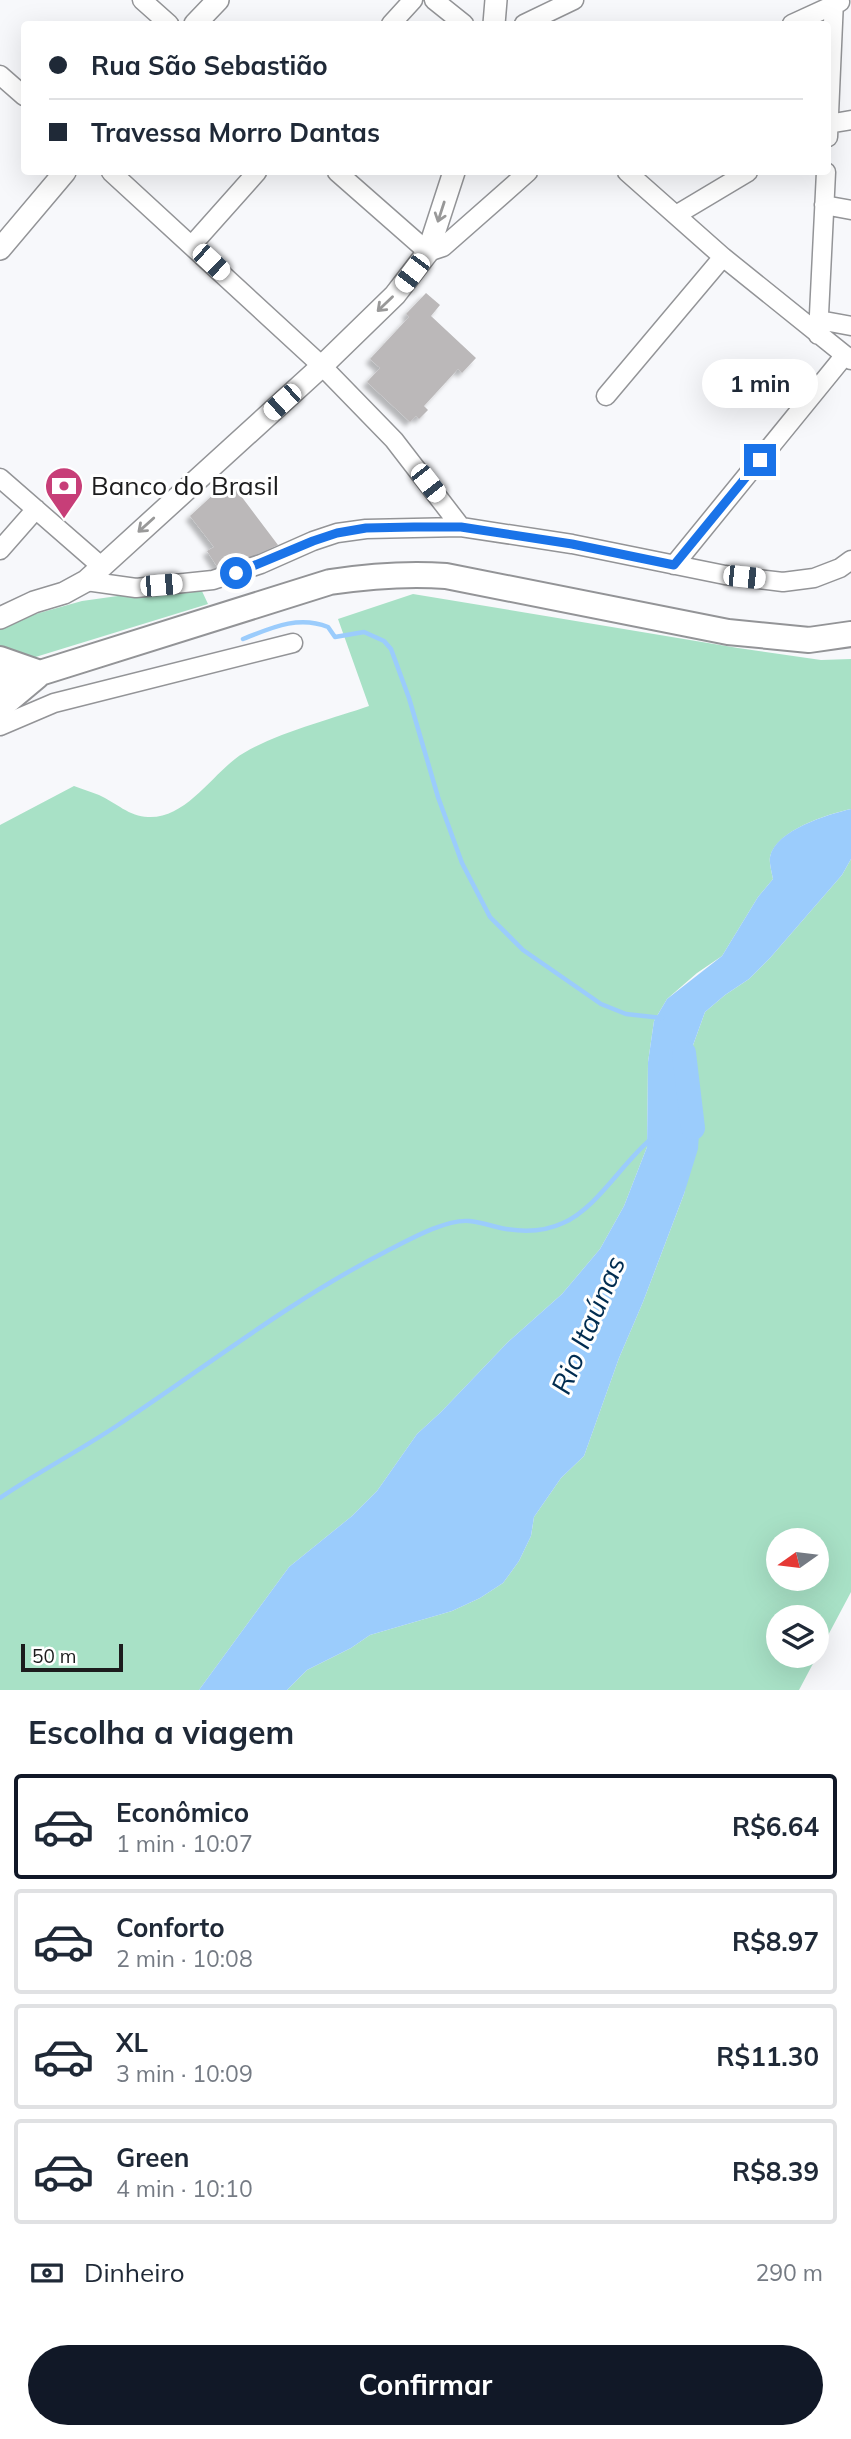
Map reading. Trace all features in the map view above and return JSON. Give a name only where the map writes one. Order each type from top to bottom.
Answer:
[{"type":"highway","points":[[0,682],[40,673],[330,582],[372,575],[412,573],[446,576],[728,632],[809,640],[851,635]]},
{"type":"highway","points":[[0,659],[40,673]]},
{"type":"highway","points":[[0,708],[40,673]]},
{"type":"main road","points":[[198,21],[218,0]]},
{"type":"main road","points":[[494,21],[496,0]]},
{"type":"main road","points":[[0,249],[62,175]]},
{"type":"main road","points":[[0,618],[34,602],[64,593],[94,574],[322,366],[395,295],[428,252],[453,175]]},
{"type":"street","points":[[142,0],[166,21]]},
{"type":"street","points":[[394,21],[413,0]]},
{"type":"street","points":[[434,0],[460,21]]},
{"type":"street","points":[[530,21],[574,0]]},
{"type":"street","points":[[798,21],[837,2]]},
{"type":"street","points":[[831,83],[837,2]]},
{"type":"street","points":[[0,75],[21,93]]},
{"type":"street","points":[[831,123],[851,120]]},
{"type":"street","points":[[114,175],[322,366],[394,439],[461,527]]},
{"type":"street","points":[[192,245],[254,175]]},
{"type":"street","points":[[340,175],[428,252],[443,247],[525,175]]},
{"type":"street","points":[[630,175],[723,257],[819,328],[848,358],[674,565]]},
{"type":"street","points":[[676,215],[743,175]]},
{"type":"street","points":[[819,328],[826,175]]},
{"type":"street","points":[[824,205],[851,210]]},
{"type":"street","points":[[606,396],[723,257]]},
{"type":"street","points":[[819,328],[851,326]]},
{"type":"street","points":[[0,478],[36,509],[94,574],[135,588],[213,580],[261,564],[313,541],[366,528],[461,527],[572,544],[725,575],[783,582],[814,578],[840,568],[851,560]]},
{"type":"street","points":[[0,550],[36,509]]},
{"type":"street","points":[[0,726],[54,703],[293,643]]},
{"type":"green space","points":[[201,589],[208,604],[29,659],[7,652],[0,645],[0,624],[82,601]]},
{"type":"green space","points":[[413,594],[738,648],[821,660],[851,659],[851,809],[804,825],[792,831],[774,847],[770,857],[773,879],[758,897],[722,956],[667,999],[654,1021],[648,1062],[647,1147],[624,1206],[600,1249],[562,1294],[507,1343],[417,1434],[377,1491],[352,1516],[289,1567],[199,1690],[0,1690],[0,825],[74,786],[99,795],[135,815],[161,816],[184,805],[235,759],[263,743],[369,706],[338,619]]},
{"type":"green space","points":[[851,859],[851,1592],[829,1633],[829,1605],[766,1605],[766,1668],[811,1668],[799,1690],[287,1690],[307,1670],[351,1648],[370,1635],[452,1611],[480,1598],[503,1583],[519,1561],[531,1536],[534,1517],[561,1478],[584,1456],[619,1358],[684,1194],[700,1119],[686,1090],[692,1048],[705,1012],[749,979],[842,875]]},
{"type":"water","points":[[851,809],[851,859],[842,875],[749,979],[705,1012],[692,1048],[686,1090],[700,1119],[698,1149],[684,1194],[619,1358],[584,1456],[561,1478],[534,1517],[531,1536],[519,1561],[503,1583],[452,1611],[370,1635],[351,1648],[307,1670],[287,1690],[199,1690],[289,1567],[352,1516],[377,1491],[417,1434],[507,1343],[562,1294],[600,1249],[624,1206],[647,1147],[648,1062],[654,1021],[667,999],[722,956],[758,897],[773,879],[770,857],[774,847],[792,831],[804,825]]},
{"type":"building","points":[[426,293],[440,305],[431,316],[476,358],[462,373],[458,369],[424,406],[428,410],[419,419],[416,416],[410,422],[367,382],[380,368],[370,359],[409,317],[406,314]]},
{"type":"building","points":[[229,480],[278,545],[220,571],[207,551],[214,547],[190,516]]},
{"type":"waterway","points":[[243,639],[285,624],[306,622],[328,627],[335,637],[364,632],[384,641],[391,649],[409,698],[438,797],[462,863],[490,917],[523,950],[601,1004],[626,1014],[662,1018]]},
{"type":"waterway","name":"Rio Itaúnas","points":[[684,1053],[693,1128]]},
{"type":"waterway","points":[[0,1498],[118,1425],[316,1291],[415,1237],[459,1221],[521,1230],[543,1229],[563,1223],[587,1207],[651,1139]]},
{"type":"place","name":"Banco do Brasil","points":[[64,520]]},
{"type":"route","points":[[236,573],[337,533],[366,528],[414,527],[461,527],[572,544],[674,565],[760,460]]}]
